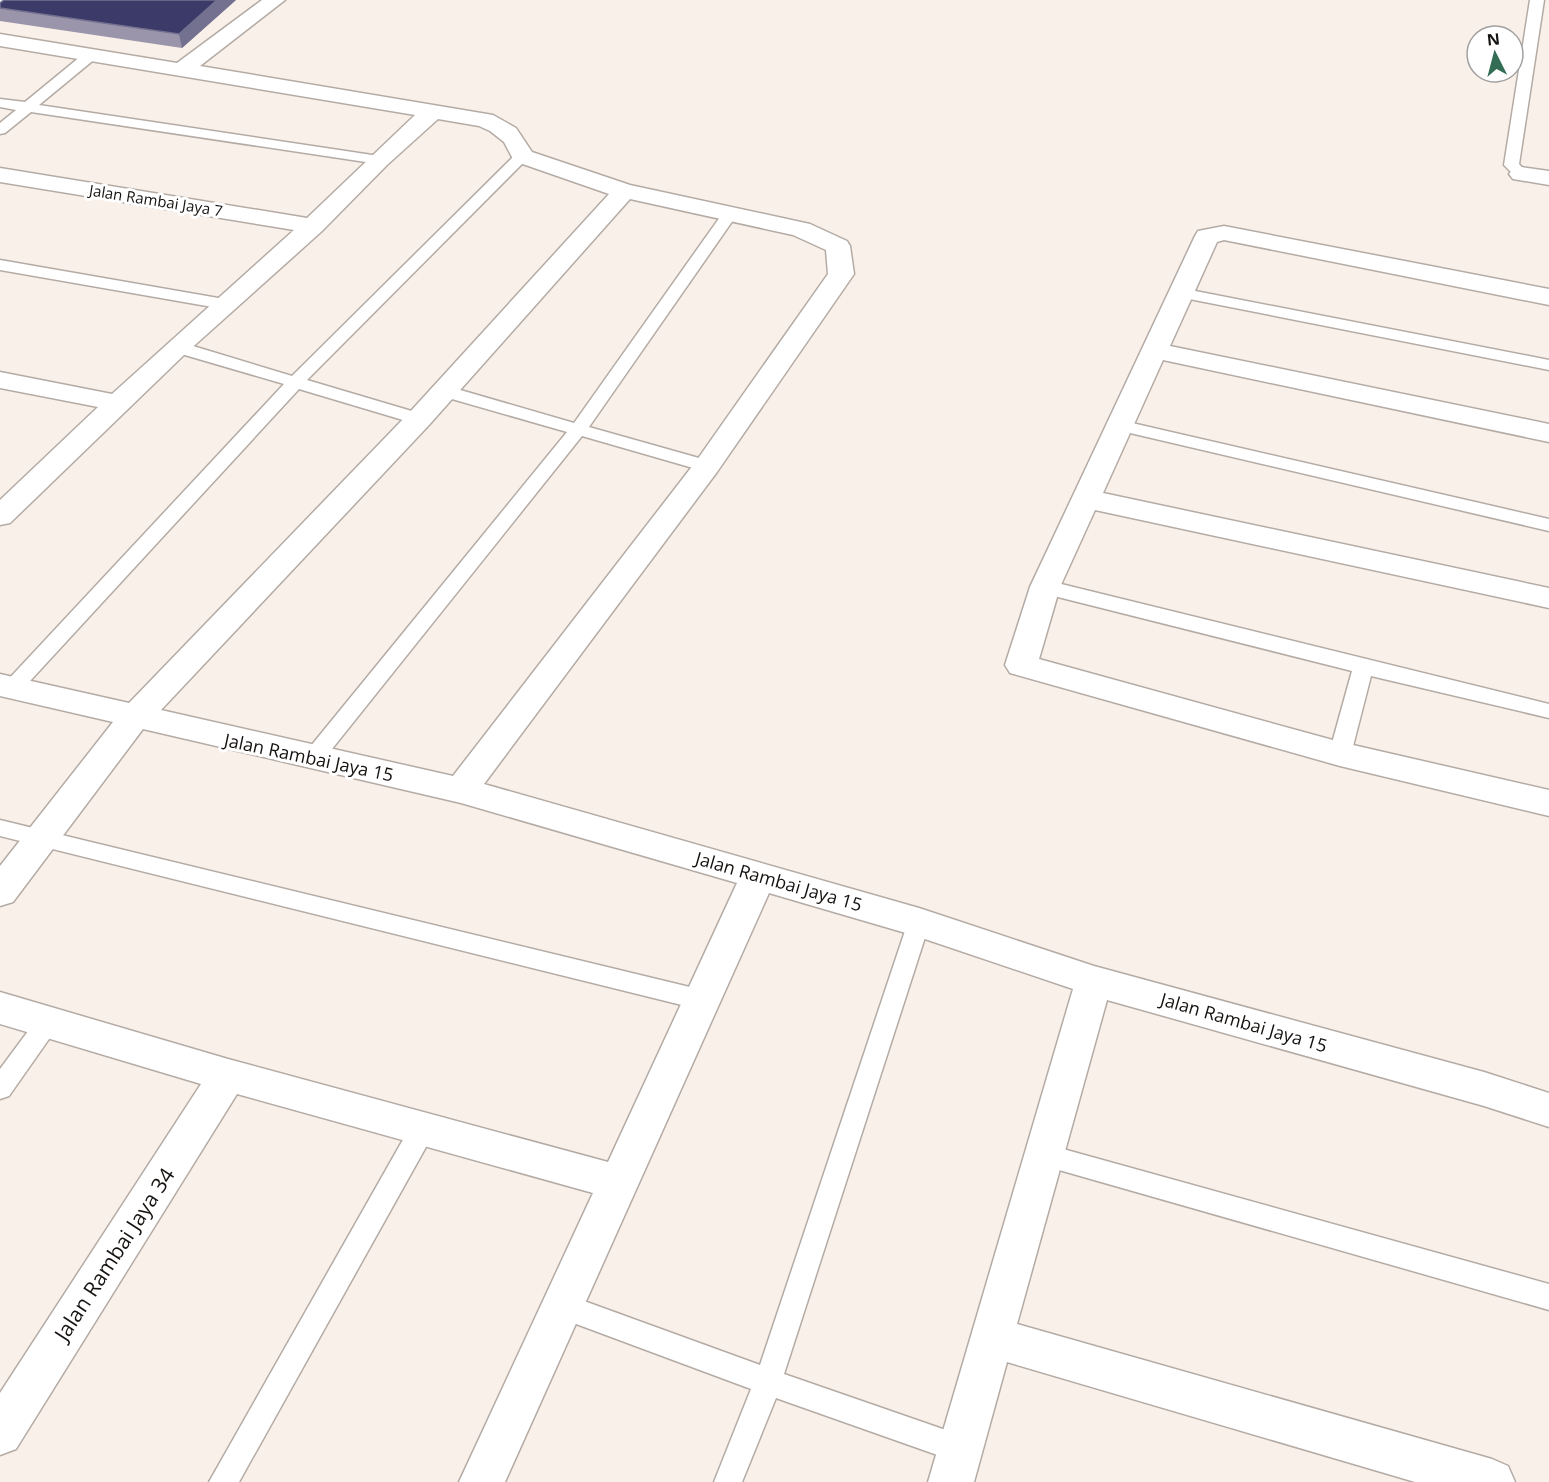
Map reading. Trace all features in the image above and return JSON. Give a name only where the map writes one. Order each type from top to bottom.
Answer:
[{"type":"street","points":[[181,70],[275,0]]},
{"type":"street","points":[[0,40],[484,120],[505,129],[516,141],[522,156],[624,191],[801,229],[838,246],[841,274],[707,466],[461,790]]},
{"type":"street","points":[[0,516],[177,347],[313,226],[379,160],[433,111]]},
{"type":"street","points":[[1521,174],[1549,178]]},
{"type":"street","name":"Jalan Rambai Jaya 7","points":[[0,175],[313,226]]},
{"type":"street","points":[[0,892],[135,717],[419,419],[624,191]]},
{"type":"street","points":[[1549,297],[1224,233],[1207,236],[1045,587],[1021,665],[1340,754],[1549,803]]},
{"type":"street","points":[[1153,350],[1549,433]]},
{"type":"street","points":[[0,380],[118,403]]},
{"type":"street","points":[[1085,498],[1549,598]]},
{"type":"street","name":"Jalan Rambai Jaya 15","points":[[6,687],[461,790],[759,874],[919,922],[1094,981],[1484,1089],[1549,1110]]},
{"type":"street","points":[[482,1482],[759,874]]},
{"type":"street","points":[[956,1465],[1094,981]]},
{"type":"street","points":[[0,1008],[228,1076],[620,1183]]},
{"type":"street","name":"Jalan Rambai Jaya 34","points":[[0,1433],[228,1076]]},
{"type":"street","points":[[992,1337],[1492,1482]]},
{"type":"lane","points":[[1521,174],[1511,165],[1537,0]]},
{"type":"lane","points":[[0,130],[92,55]]},
{"type":"lane","points":[[0,103],[379,160]]},
{"type":"lane","points":[[6,687],[296,382],[522,156]]},
{"type":"lane","points":[[313,758],[578,430],[730,213]]},
{"type":"lane","points":[[0,266],[224,304]]},
{"type":"lane","points":[[1180,293],[1549,365]]},
{"type":"lane","points":[[177,347],[419,419]]},
{"type":"lane","points":[[444,392],[707,466]]},
{"type":"lane","points":[[1119,425],[1549,525]]},
{"type":"lane","points":[[1045,587],[1549,711]]},
{"type":"lane","points":[[1340,754],[1363,667]]},
{"type":"lane","points":[[0,828],[702,1000]]},
{"type":"lane","points":[[728,1482],[768,1382],[919,922]]},
{"type":"lane","points":[[0,1088],[48,1022]]},
{"type":"lane","points":[[223,1482],[422,1130]]},
{"type":"lane","points":[[1045,1155],[1549,1297]]},
{"type":"lane","points":[[562,1306],[768,1382],[956,1465]]},
{"type":"building","points":[[4,0],[217,0],[179,34],[0,8],[0,3]]}]
